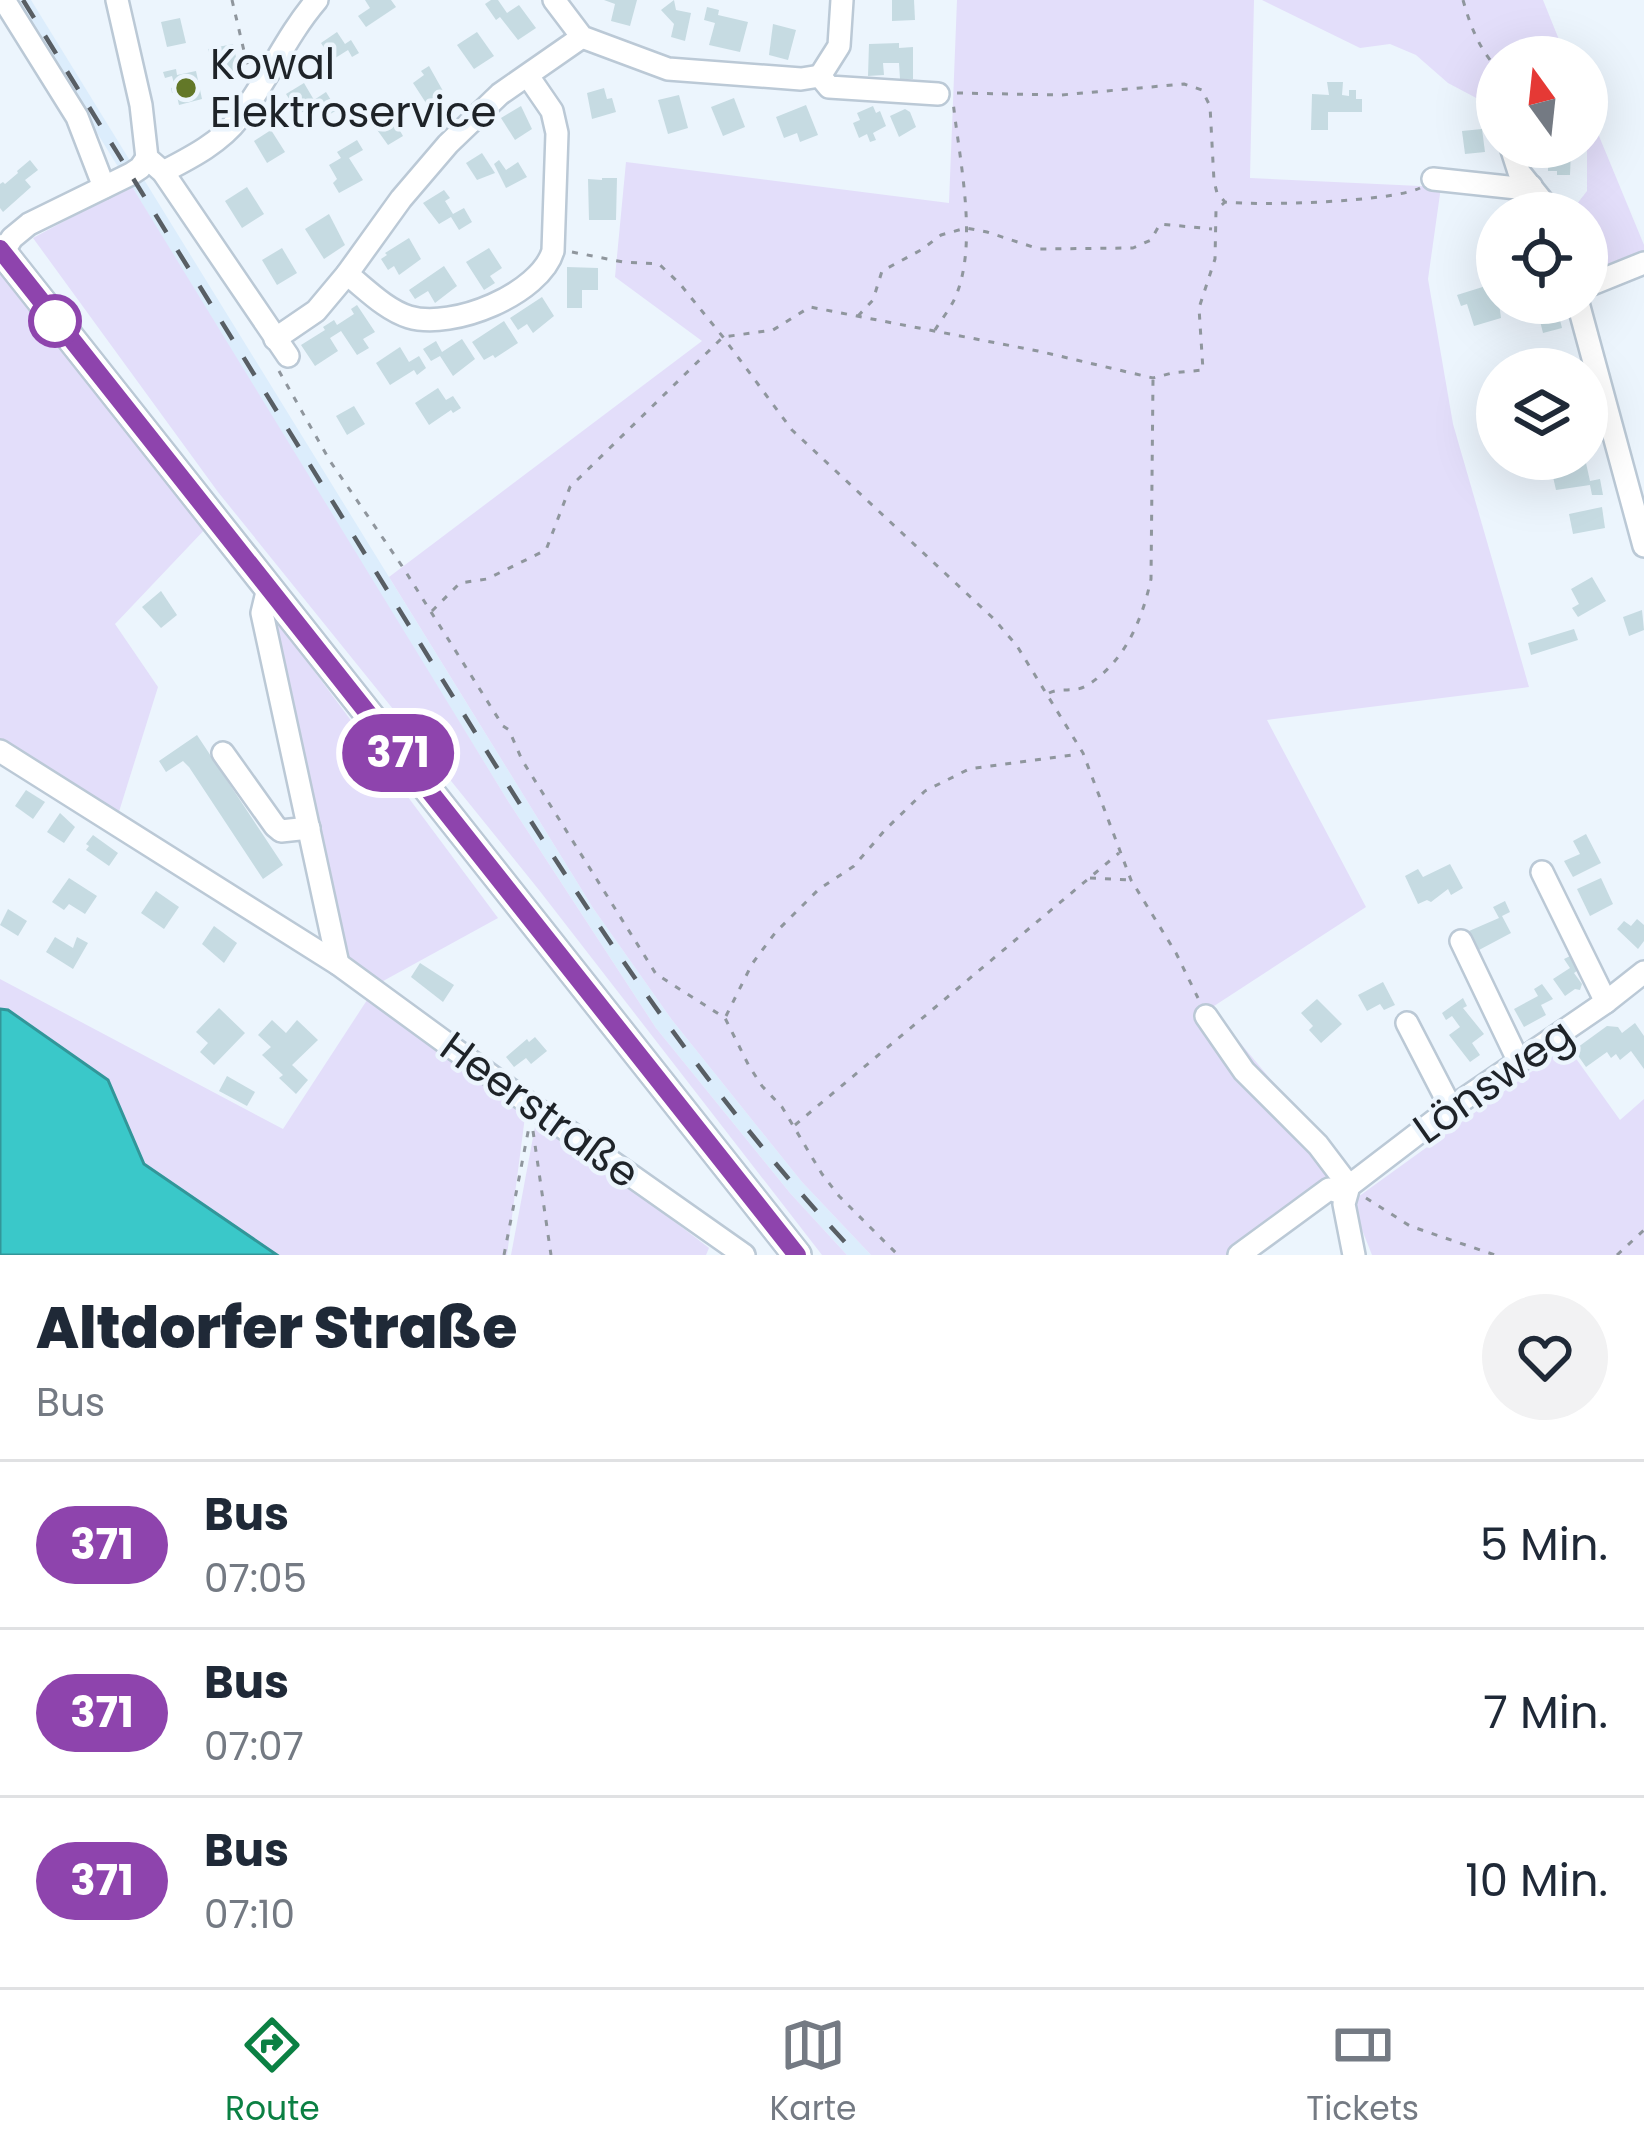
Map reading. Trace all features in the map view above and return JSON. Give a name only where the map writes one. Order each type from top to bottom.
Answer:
[{"type":"main road","points":[[1,253],[796,1255]]},
{"type":"street","points":[[4,0],[77,116],[104,187]]},
{"type":"street","points":[[117,0],[155,165],[280,354],[432,161],[500,94],[582,37]]},
{"type":"street","points":[[1,253],[28,224],[140,168],[214,142],[238,119],[317,0]]},
{"type":"street","points":[[554,0],[582,37],[668,69],[801,79],[820,76],[839,46],[842,0]]},
{"type":"street","points":[[347,274],[389,307],[410,317],[434,320],[458,319],[482,310],[542,273],[553,251],[557,134],[552,111],[528,76]]},
{"type":"street","points":[[820,76],[829,87],[938,94]]},
{"type":"street","points":[[1518,168],[1536,192]]},
{"type":"street","points":[[1433,179],[1531,186]]},
{"type":"street","points":[[1608,278],[1644,263]]},
{"type":"street","points":[[1584,324],[1644,546]]},
{"type":"street","points":[[268,589],[262,613],[338,964]]},
{"type":"street","name":"Heerstraße","points":[[0,751],[338,964],[744,1255]]},
{"type":"street","points":[[223,753],[275,826],[281,831],[308,828]]},
{"type":"street","points":[[1542,872],[1606,1002]]},
{"type":"street","points":[[1461,941],[1518,1060]]},
{"type":"street","name":"Lönsweg","points":[[1239,1255],[1329,1190],[1347,1190],[1451,1108],[1644,972]]},
{"type":"street","points":[[1206,1016],[1244,1071],[1304,1129],[1347,1190],[1354,1255]]},
{"type":"street","points":[[1407,1022],[1451,1108]]},
{"type":"path","points":[[232,0],[251,84],[257,88]]},
{"type":"path","points":[[1463,0],[1476,36]]},
{"type":"path","points":[[934,331],[956,297],[965,258],[952,93],[1061,95],[1184,84],[1202,90],[1210,106],[1214,181],[1225,202]]},
{"type":"path","points":[[430,613],[460,583],[488,579],[546,550],[570,487],[723,338],[773,331],[810,307],[1154,379],[1203,370],[1199,308],[1215,259],[1216,209],[1225,202],[1408,194],[1433,179]]},
{"type":"path","points":[[858,316],[873,300],[882,271],[941,235],[966,228],[1040,249],[1133,248],[1151,241],[1160,224],[1214,230]]},
{"type":"path","points":[[553,251],[659,264],[680,284],[792,430],[1017,646],[1083,753],[1131,880],[1176,953],[1206,1016]]},
{"type":"path","points":[[280,354],[330,461],[509,730],[522,760],[656,974],[725,1018],[762,1086],[782,1106],[822,1174],[898,1255]]},
{"type":"path","points":[[1046,694],[1060,687],[1084,687],[1121,656],[1127,638],[1138,626],[1151,579],[1154,379]]},
{"type":"path","points":[[725,1018],[752,964],[775,933],[819,890],[854,866],[925,791],[969,769],[1083,753]]},
{"type":"path","points":[[794,1126],[1119,853]]},
{"type":"path","points":[[1088,878],[1131,880]]},
{"type":"path","points":[[504,1255],[531,1118],[551,1255]]},
{"type":"path","points":[[1347,1190],[1410,1226],[1496,1255]]},
{"type":"path","points":[[1617,1255],[1644,1230]]},
{"type":"shaded area","points":[[15,0],[31,0],[132,164],[120,170]]},
{"type":"shaded area","points":[[957,0],[1254,0],[1250,178],[1441,187],[1428,279],[1453,424],[1529,687],[1267,720],[1366,907],[1211,1008],[1354,1179],[1252,1255],[871,1255],[802,1182],[672,1020],[593,908],[389,577],[702,341],[615,277],[626,162],[949,203]]},
{"type":"shaded area","points":[[1262,0],[1543,0],[1558,36],[1476,36],[1476,98],[1448,83],[1416,55],[1390,44],[1360,48]]},
{"type":"shaded area","points":[[1608,158],[1644,254],[1608,267],[1608,192],[1587,191],[1587,168],[1608,168]]},
{"type":"shaded area","points":[[143,178],[593,908],[672,1020],[802,1182],[871,1255],[847,1255],[790,1193],[656,1028],[508,801],[207,314],[131,185]]},
{"type":"shaded area","points":[[131,185],[508,801],[656,1028],[790,1193],[847,1255],[822,1255],[539,890],[218,492],[33,238]]},
{"type":"shaded area","points":[[0,265],[208,526],[115,624],[158,687],[117,818],[0,738]]},
{"type":"shaded area","points":[[271,613],[498,918],[374,986],[345,956]]},
{"type":"shaded area","points":[[0,979],[283,1129],[369,997],[526,1109],[507,1255],[277,1255],[144,1164],[107,1080],[0,1009]]},
{"type":"shaded area","points":[[1567,1046],[1620,1120],[1644,1099],[1644,1255],[1372,1255],[1351,1202]]},
{"type":"shaded area","points":[[537,1116],[709,1248],[706,1255],[511,1255]]},
{"type":"water","points":[[0,1009],[108,1080],[144,1164],[277,1255],[0,1255]]},
{"type":"building","points":[[365,0],[391,0],[396,7],[366,27],[358,16],[370,8]]},
{"type":"building","points":[[498,0],[507,13],[519,5],[536,28],[518,40],[485,4]]},
{"type":"building","points":[[604,0],[637,0],[630,26],[611,21],[615,4]]},
{"type":"building","points":[[674,0],[676,10],[691,13],[685,41],[671,37],[674,24],[661,10]]},
{"type":"building","points":[[892,0],[914,0],[915,20],[892,21]]},
{"type":"building","points":[[707,7],[719,10],[718,15],[748,22],[740,52],[709,45],[715,23],[704,20]]},
{"type":"building","points":[[180,18],[186,43],[167,47],[161,22]]},
{"type":"building","points":[[773,24],[796,30],[788,60],[769,55]]},
{"type":"building","points":[[337,32],[345,44],[351,40],[359,53],[352,57],[348,50],[332,60],[321,43]]},
{"type":"building","points":[[477,32],[494,56],[474,69],[457,45]]},
{"type":"building","points":[[899,43],[899,48],[913,47],[913,79],[900,79],[899,63],[883,63],[884,75],[868,76],[869,44]]},
{"type":"building","points":[[233,44],[239,70],[217,75],[208,49]]},
{"type":"building","points":[[429,66],[443,91],[426,103],[413,83]]},
{"type":"building","name":"Kowal Elektroservice","points":[[176,69],[177,75],[196,71],[202,99],[179,105],[176,92],[172,93],[172,76],[165,78],[163,72]]},
{"type":"building","points":[[1327,82],[1343,82],[1342,95],[1356,90],[1362,112],[1328,112],[1328,130],[1311,130],[1312,94],[1329,95]]},
{"type":"building","points":[[304,83],[314,100],[326,92],[337,110],[325,117],[316,104],[299,114],[286,94]]},
{"type":"building","points":[[604,88],[616,112],[592,119],[587,93]]},
{"type":"building","points":[[679,95],[688,128],[668,134],[658,100]]},
{"type":"building","points":[[734,98],[745,127],[723,136],[711,107]]},
{"type":"building","points":[[806,105],[818,135],[800,142],[797,133],[784,138],[776,117]]},
{"type":"building","points":[[521,106],[532,129],[515,140],[501,118]]},
{"type":"building","points":[[873,106],[886,126],[873,133],[876,140],[870,142],[867,134],[859,138],[853,123],[860,120],[857,113]]},
{"type":"building","points":[[905,109],[916,127],[899,137],[890,116]]},
{"type":"building","points":[[388,110],[390,114],[396,111],[402,121],[396,124],[403,136],[388,145],[370,120]]},
{"type":"building","points":[[271,130],[285,152],[267,163],[254,141]]},
{"type":"building","points":[[1476,130],[1476,153],[1465,154],[1462,131]]},
{"type":"building","points":[[357,140],[363,150],[349,158],[363,180],[339,193],[329,165],[341,158],[337,152]]},
{"type":"building","points":[[482,153],[495,173],[477,180],[466,163]]},
{"type":"building","points":[[30,160],[38,170],[25,180],[31,187],[3,212],[0,184]]},
{"type":"building","points":[[499,160],[506,170],[518,162],[527,177],[506,188],[494,164]]},
{"type":"building","points":[[1548,168],[1570,168],[1570,175]]},
{"type":"building","points":[[617,178],[616,220],[589,220],[588,179]]},
{"type":"building","points":[[247,187],[264,214],[242,228],[225,201]]},
{"type":"building","points":[[444,190],[453,214],[464,208],[472,222],[459,230],[451,217],[439,224],[423,203]]},
{"type":"building","points":[[329,214],[345,245],[324,259],[305,229]]},
{"type":"building","points":[[409,238],[421,259],[399,275],[381,259]]},
{"type":"building","points":[[282,248],[297,273],[277,285],[262,260]]},
{"type":"building","points":[[489,248],[502,268],[490,276],[495,283],[484,290],[466,262]]},
{"type":"building","points":[[444,266],[457,286],[435,303],[428,291],[415,299],[409,290]]},
{"type":"building","points":[[567,267],[598,268],[598,290],[582,290],[582,308],[567,308]]},
{"type":"building","points":[[1476,289],[1476,324],[1481,324],[1474,326],[1467,304],[1461,306],[1457,295]]},
{"type":"building","points":[[542,297],[554,316],[533,333],[527,324],[518,330],[510,318]]},
{"type":"building","points":[[357,305],[375,332],[363,339],[369,348],[357,355],[341,331],[330,338],[338,351],[315,366],[301,345],[334,320],[337,325],[354,314],[351,309]]},
{"type":"building","points":[[504,321],[518,343],[484,360],[472,342]]},
{"type":"building","points":[[1541,324],[1561,324],[1562,328],[1543,333]]},
{"type":"building","points":[[462,339],[475,359],[453,376],[440,356],[431,361],[423,349],[436,341],[442,352]]},
{"type":"building","points":[[400,347],[409,362],[419,356],[426,368],[390,385],[376,363]]},
{"type":"building","points":[[438,388],[446,400],[453,396],[461,408],[429,425],[415,403]]},
{"type":"building","points":[[354,406],[365,424],[347,435],[336,416]]},
{"type":"building","points":[[1554,480],[1600,480],[1603,495],[1592,495],[1590,485],[1556,490]]},
{"type":"building","points":[[1602,507],[1605,528],[1573,534],[1569,514]]},
{"type":"building","points":[[1592,577],[1606,601],[1578,617],[1572,608],[1579,604],[1571,589]]},
{"type":"building","points":[[161,591],[177,615],[161,628],[142,607]]},
{"type":"building","points":[[1642,610],[1644,630],[1629,636],[1623,617]]},
{"type":"building","points":[[1574,629],[1578,640],[1531,655],[1528,643]]},
{"type":"building","points":[[197,735],[283,865],[263,879],[189,767],[183,761],[166,772],[159,761]]},
{"type":"building","points":[[26,790],[45,802],[33,819],[15,806]]},
{"type":"building","points":[[60,813],[75,827],[64,843],[47,832]]},
{"type":"building","points":[[1586,834],[1601,863],[1573,877],[1564,861],[1580,854],[1573,841]]},
{"type":"building","points":[[93,835],[118,853],[109,866],[86,850]]},
{"type":"building","points":[[1450,864],[1463,888],[1451,895],[1448,889],[1431,902],[1418,904],[1405,876],[1418,869],[1423,877]]},
{"type":"building","points":[[69,878],[97,896],[85,914],[69,904],[64,910],[52,902]]},
{"type":"building","points":[[1601,878],[1613,904],[1590,916],[1577,889]]},
{"type":"building","points":[[156,891],[179,907],[164,929],[141,913]]},
{"type":"building","points":[[1505,901],[1510,912],[1502,916],[1511,933],[1479,950],[1469,931],[1499,918],[1493,907]]},
{"type":"building","points":[[8,909],[27,921],[18,936],[0,925]]},
{"type":"building","points":[[1637,919],[1644,925],[1644,941],[1638,949],[1617,929],[1624,921],[1631,926]]},
{"type":"building","points":[[214,926],[237,943],[224,963],[202,944]]},
{"type":"building","points":[[55,937],[73,948],[77,937],[88,943],[73,969],[46,952]]},
{"type":"building","points":[[1574,954],[1581,968],[1574,973],[1582,984],[1580,990],[1565,996],[1553,979],[1570,968],[1564,959]]},
{"type":"building","points":[[420,963],[454,985],[443,1002],[411,977]]},
{"type":"building","points":[[1383,982],[1395,1005],[1384,1010],[1380,1004],[1367,1011],[1358,995]]},
{"type":"building","points":[[1542,984],[1553,999],[1541,1005],[1546,1015],[1524,1027],[1514,1009],[1538,996],[1534,989]]},
{"type":"building","points":[[1463,998],[1467,1006],[1463,1008],[1484,1034],[1472,1043],[1480,1055],[1470,1062],[1449,1035],[1460,1027],[1452,1016],[1446,1020],[1442,1013]]},
{"type":"building","points":[[1317,999],[1342,1024],[1321,1043],[1301,1013]]},
{"type":"building","points":[[219,1008],[245,1033],[214,1065],[200,1052],[208,1043],[196,1032]]},
{"type":"building","points":[[272,1020],[286,1033],[297,1020],[318,1040],[292,1065],[308,1080],[296,1094],[262,1055],[271,1047],[258,1035]]},
{"type":"building","points":[[1635,1023],[1644,1036],[1644,1069],[1631,1051],[1620,1060],[1607,1052],[1586,1067],[1574,1050],[1607,1026],[1618,1027],[1622,1033]]},
{"type":"building","points":[[535,1037],[547,1051],[531,1064],[526,1058],[514,1067],[506,1057]]},
{"type":"building","points":[[227,1076],[255,1092],[247,1106],[219,1091]]},
{"type":"railway","points":[[23,0],[617,953],[731,1108],[857,1255]]},
{"type":"bus line","name":"371","points":[[0,249],[797,1255]]},
{"type":"place","name":"Kowal Elektroservice","points":[[186,88]]}]
